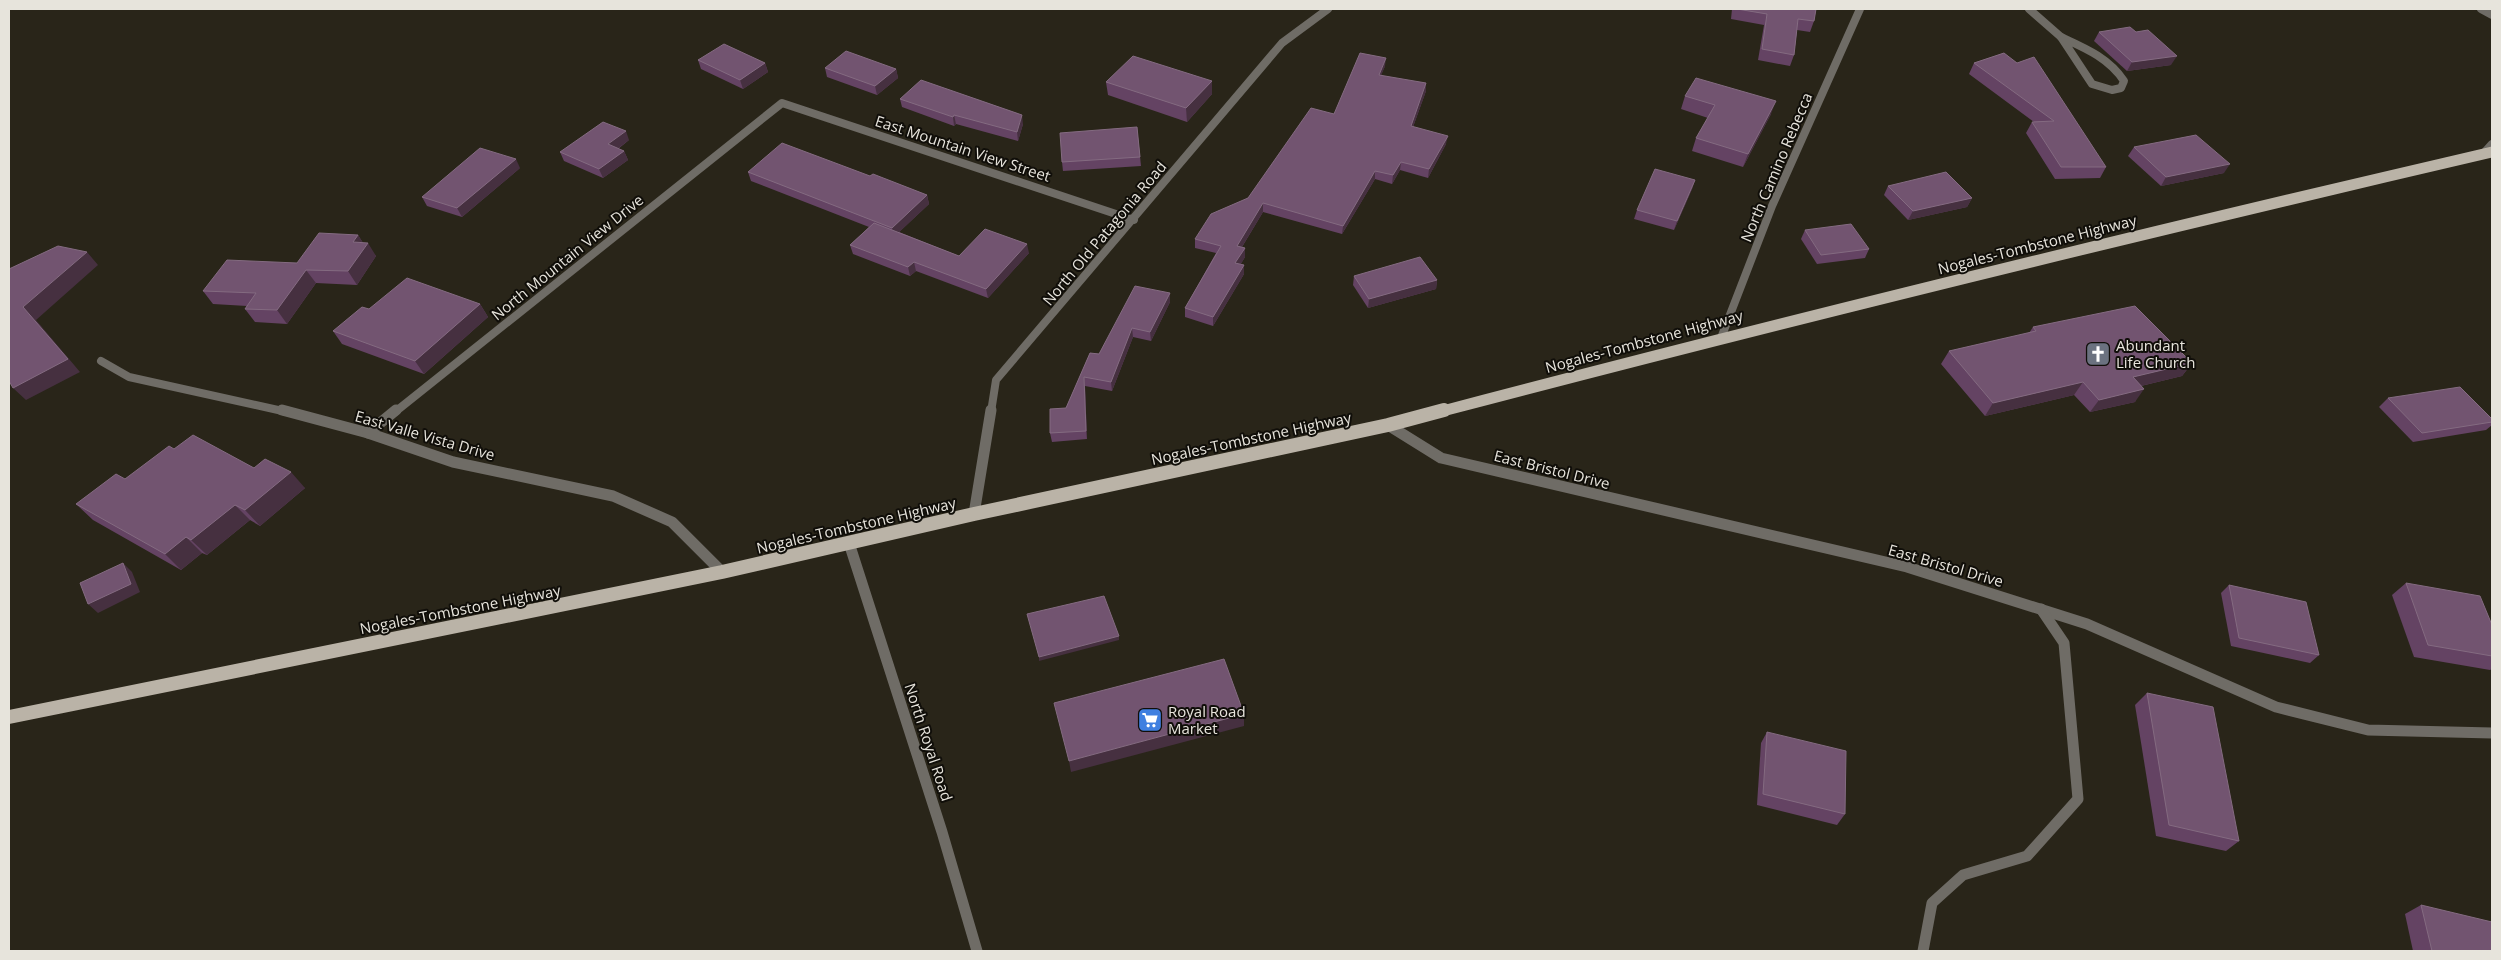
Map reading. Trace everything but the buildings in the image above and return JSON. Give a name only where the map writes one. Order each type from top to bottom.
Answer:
[{"type":"main road","name":"Nogales-Tombstone Highway","points":[[9,717],[722,572],[974,514],[1388,425],[1721,338],[2488,153]]},
{"type":"street","name":"North Old Patagonia Road","points":[[974,514],[996,380],[1134,220],[1282,43],[1328,9]]},
{"type":"street","name":"North Camino Rebecca","points":[[1721,338],[1772,206],[1860,9]]},
{"type":"street","points":[[2029,9],[2061,37],[2092,84],[2112,90],[2121,88],[2124,82],[2118,72],[2097,54],[2061,37]]},
{"type":"street","points":[[2480,9],[2492,15]]},
{"type":"street","name":"East Mountain View Street","points":[[782,103],[1134,220]]},
{"type":"street","name":"North Mountain View Drive","points":[[368,433],[782,103]]},
{"type":"street","points":[[2488,153],[2492,144]]},
{"type":"street","name":"East Valle Vista Drive","points":[[100,361],[129,377],[246,401],[368,433],[454,462],[614,496],[672,522],[722,572]]},
{"type":"street","name":"East Bristol Drive","points":[[1388,425],[1441,458],[1906,567],[2041,609],[2087,624],[2276,707],[2368,730],[2492,733]]},
{"type":"street","name":"North Royal Road","points":[[849,543],[942,832],[977,951]]},
{"type":"street","points":[[1923,951],[1932,903],[1963,875],[2027,856],[2078,799],[2064,644],[2041,609]]},
{"type":"place","name":"Abundant Life Church","points":[[2098,354]]},
{"type":"place","name":"Royal Road Market","points":[[1150,720]]}]
